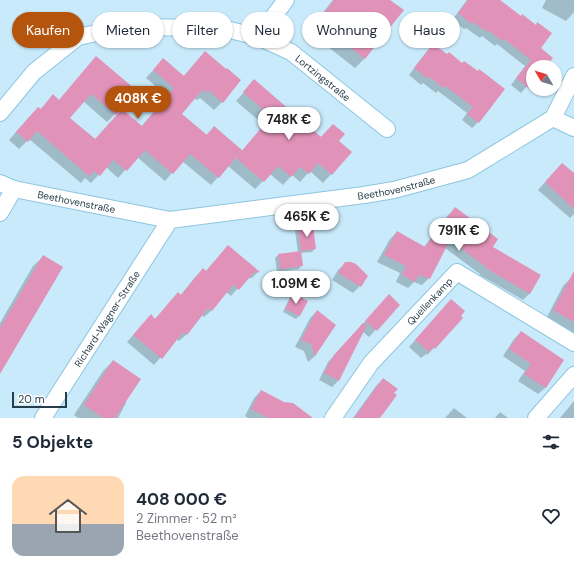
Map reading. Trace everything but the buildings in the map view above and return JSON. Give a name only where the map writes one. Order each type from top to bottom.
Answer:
[{"type":"street","points":[[277,12],[286,0]]},
{"type":"street","name":"Lortzingstraße","points":[[0,113],[34,72],[78,37],[125,27],[222,28],[241,32]]},
{"type":"street","name":"Lortzingstraße","points":[[283,48],[291,52],[387,129]]},
{"type":"street","points":[[574,76],[553,118],[574,128]]},
{"type":"street","name":"Beethovenstraße","points":[[7,186],[170,220],[394,190],[468,170],[553,118]]},
{"type":"street","points":[[0,213],[7,186]]},
{"type":"street","name":"Richard-Wagner-Straße","points":[[44,418],[170,220]]},
{"type":"street","name":"Quellenkamp","points":[[333,418],[371,363],[457,272],[574,343]]},
{"type":"street","points":[[536,418],[574,375]]}]
